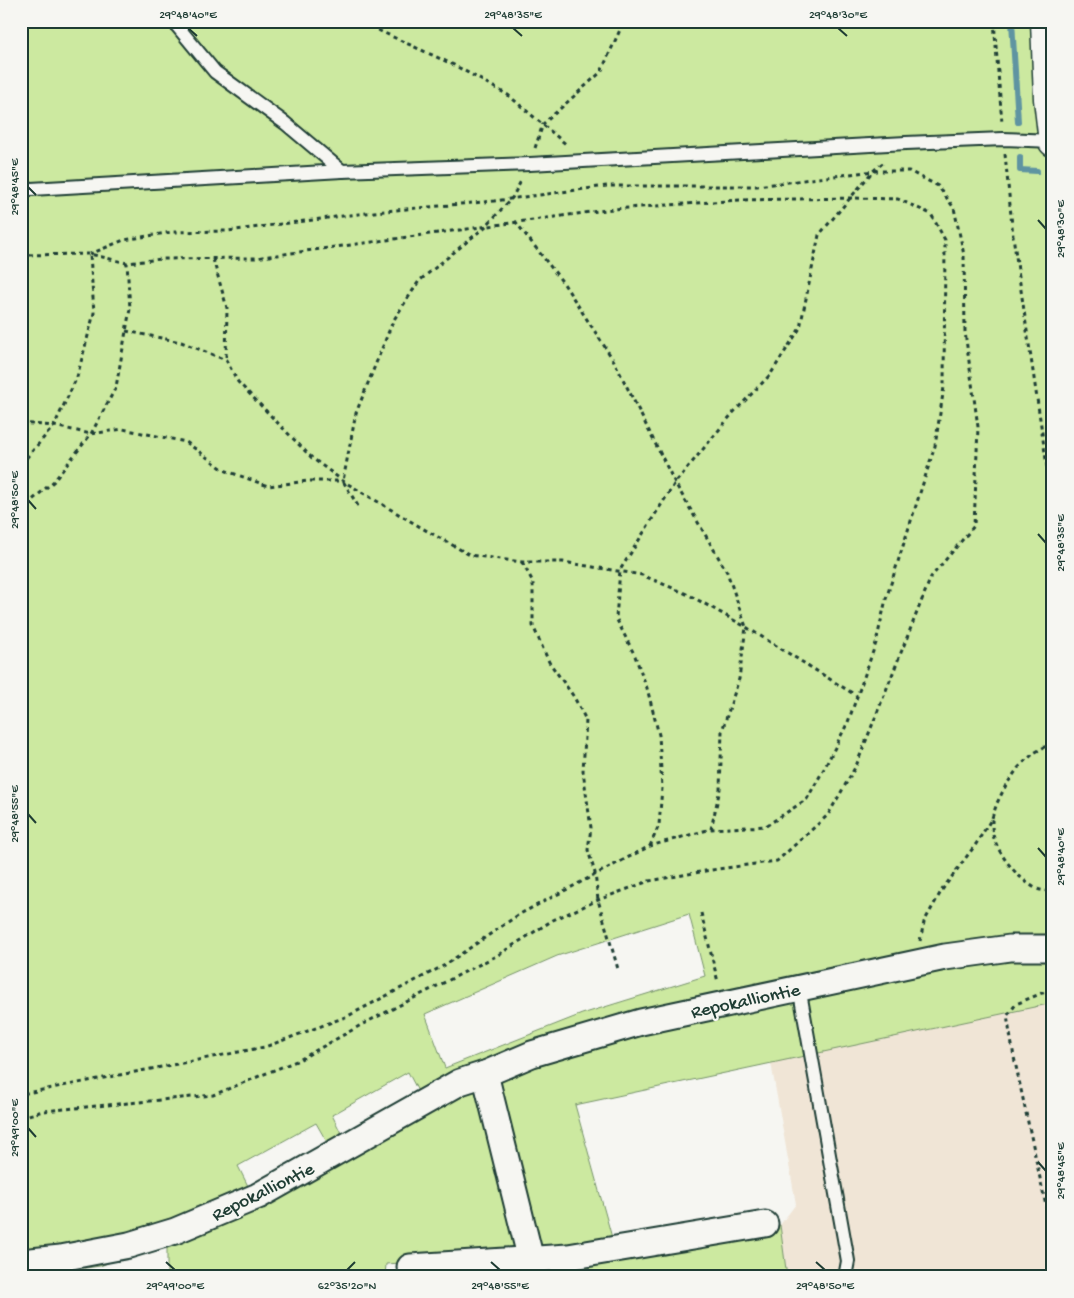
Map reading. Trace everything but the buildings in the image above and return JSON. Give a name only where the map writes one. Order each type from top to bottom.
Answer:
[{"type":"main road","points":[[1045,21],[1053,141]]},
{"type":"street","name":"Repokalliontie","points":[[1010,948],[1053,929]]},
{"type":"street","name":"Repokalliontie","points":[[21,1262],[61,1258],[129,1245],[175,1231],[258,1196],[460,1082],[486,1074],[532,1054],[641,1022],[945,957],[1010,948],[1053,948]]},
{"type":"street","points":[[486,1074],[531,1260]]},
{"type":"street","points":[[410,1267],[568,1257],[765,1224]]},
{"type":"lane","points":[[173,21],[215,72],[284,123],[342,171]]},
{"type":"lane","points":[[30,190],[342,171],[530,164],[1003,140],[1053,141]]},
{"type":"lane","points":[[800,987],[848,1261],[845,1277]]},
{"type":"path","points":[[365,21],[380,31],[454,65],[508,95],[585,161]]},
{"type":"path","points":[[358,506],[343,481],[356,413],[393,321],[419,281],[486,226],[512,198],[530,164],[544,124],[600,72],[624,21]]},
{"type":"path","points":[[994,21],[1003,140],[1013,236],[1053,508]]},
{"type":"path","points":[[650,846],[660,825],[662,788],[659,735],[647,688],[635,656],[616,618],[620,570],[675,483],[732,413],[770,375],[800,328],[819,235],[873,171]]},
{"type":"path","points":[[21,1117],[43,1112],[213,1095],[299,1060],[361,1025],[498,955],[553,920],[598,900],[649,881],[777,861],[828,815],[856,766],[931,578],[974,526],[978,427],[965,332],[964,254],[954,208],[938,186],[909,171],[873,171],[757,186],[607,186],[374,212],[228,231],[172,232],[124,240],[90,254]]},
{"type":"path","points":[[21,255],[90,254],[127,263],[161,259],[255,258],[613,208],[740,200],[851,198],[898,199],[931,214],[945,240],[944,388],[934,446],[886,599],[876,643],[848,722],[807,799],[766,826],[711,829],[650,846],[595,873],[518,915],[445,965],[348,1016],[265,1047],[21,1094]]},
{"type":"path","points":[[515,221],[564,284],[614,361],[675,483],[727,572],[746,627],[739,679],[722,731],[720,789],[711,829]]},
{"type":"path","points":[[21,464],[54,426],[77,377],[94,313],[90,254]]},
{"type":"path","points":[[213,259],[227,308],[226,360],[238,382],[312,458],[343,481],[470,555],[522,562],[563,562],[620,570],[642,576],[689,595],[746,627],[857,696]]},
{"type":"path","points":[[21,510],[54,481],[91,434],[116,386],[130,309],[127,263]]},
{"type":"path","points":[[126,331],[181,342],[226,360]]},
{"type":"path","points":[[21,423],[54,426],[91,434],[123,428],[186,442],[224,470],[268,486],[308,481],[343,481]]},
{"type":"path","points":[[522,562],[533,582],[533,626],[549,662],[574,696],[586,720],[583,771],[591,828],[588,850],[595,873],[598,900],[618,969]]},
{"type":"path","points":[[918,948],[924,922],[942,890],[976,844],[992,818],[997,804],[1018,768],[1034,753],[1053,742]]},
{"type":"path","points":[[992,818],[993,834],[998,847],[1011,867],[1024,880],[1039,890],[1053,892]]},
{"type":"path","points":[[701,913],[719,985]]},
{"type":"path","points":[[1052,1234],[1014,1056],[1008,1016],[1016,1004],[1042,993],[1053,992]]},
{"type":"shaded area","points":[[1053,1003],[1053,1277],[787,1277],[780,1225],[796,1204],[771,1063]]},
{"type":"green space","points":[[21,21],[1053,21],[1043,75],[1053,159],[1053,1003],[575,1105],[616,1252],[780,1225],[787,1277],[523,1277],[518,1255],[386,1264],[385,1277],[167,1277],[167,1243],[152,1246],[100,1266],[21,1277]],"holes":[[[689,914],[705,976],[582,1014],[445,1068],[425,1014],[557,956]],[[408,1072],[422,1099],[346,1143],[332,1115]],[[316,1123],[332,1151],[252,1194],[238,1166]]]},
{"type":"waterway","points":[[1012,21],[1018,122]]},
{"type":"waterway","points":[[1020,157],[1020,170],[1037,171]]}]
